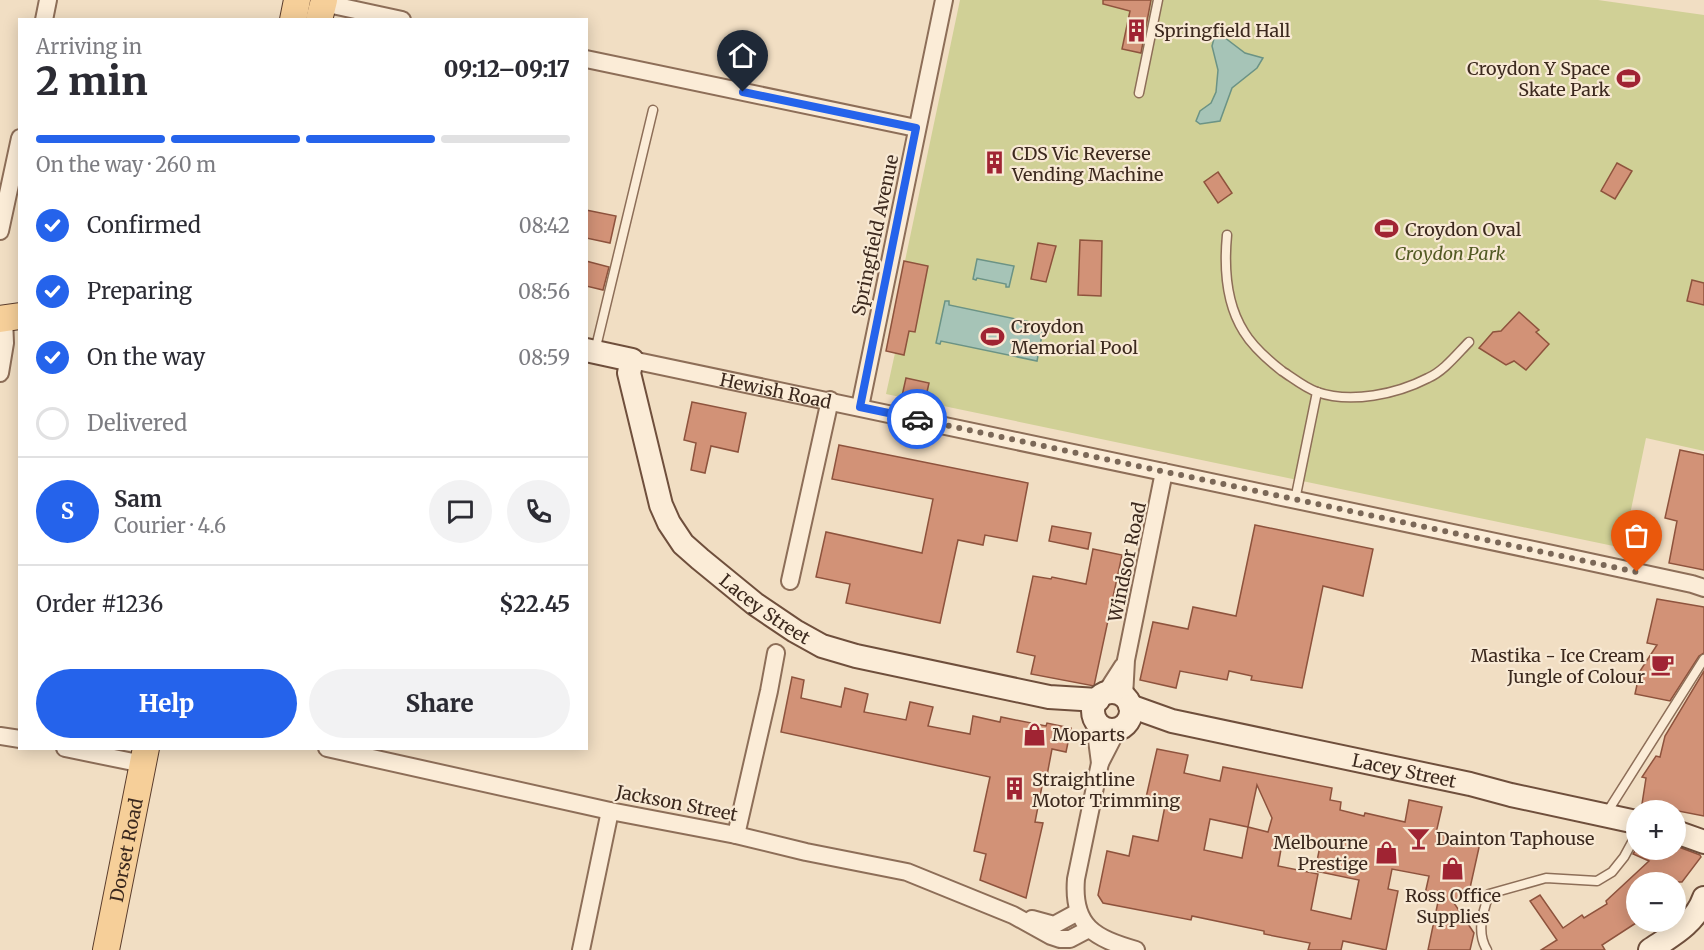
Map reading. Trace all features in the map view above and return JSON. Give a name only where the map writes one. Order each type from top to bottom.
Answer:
[{"type":"main road","points":[[292,18],[297,0]]},
{"type":"main road","name":"Dorset Road","points":[[106,950],[145,756]]},
{"type":"street","points":[[44,18],[48,0]]},
{"type":"street","name":"Springfield Avenue","points":[[860,407],[944,0]]},
{"type":"street","points":[[322,7],[390,18]]},
{"type":"street","points":[[588,58],[916,128]]},
{"type":"street","points":[[0,231],[18,147]]},
{"type":"street","points":[[0,373],[8,317]]},
{"type":"street","name":"Hewish Road","points":[[591,351],[830,400],[1704,588]]},
{"type":"street","name":"Lacey Street","points":[[632,360],[629,373],[661,505],[669,523],[683,544],[716,573],[769,614],[822,646],[856,656],[1111,711],[1172,721],[1470,784],[1626,820]]},
{"type":"street","points":[[790,581],[830,400]]},
{"type":"street","name":"Windsor Road","points":[[1089,929],[1078,912],[1074,896],[1076,879],[1111,711],[1126,660],[1164,472]]},
{"type":"street","points":[[736,835],[776,653]]},
{"type":"street","points":[[0,736],[18,740]]},
{"type":"street","points":[[85,750],[145,756]]},
{"type":"street","name":"Jackson Street","points":[[336,750],[610,811],[736,835],[806,852],[907,872],[1013,915]]},
{"type":"street","points":[[581,950],[610,811]]},
{"type":"street","points":[[1650,950],[1680,931],[1695,915],[1704,898]]},
{"type":"street","points":[[1013,915],[1054,925],[1078,912]]},
{"type":"street","points":[[1013,915],[1051,936],[1059,945],[1089,929],[1112,943],[1136,950]]},
{"type":"lane","points":[[1139,93],[1158,0]]},
{"type":"lane","points":[[591,351],[653,110]]},
{"type":"lane","points":[[1227,235],[1226,273],[1232,306],[1243,332],[1274,365],[1317,392],[1346,397],[1381,394],[1406,387],[1430,378],[1469,342]]},
{"type":"lane","points":[[1295,500],[1317,392]]},
{"type":"lane","points":[[1605,816],[1704,660]]},
{"type":"lane","points":[[1487,950],[1483,944],[1481,924],[1489,894],[1546,878],[1597,881],[1612,872],[1626,853]]},
{"type":"green space","name":"Croydon Park","points":[[960,0],[1598,0],[1704,15],[1704,451],[1646,438],[1623,548],[886,394],[895,353],[886,351]]},
{"type":"shaded area","points":[[1216,31],[1245,53],[1263,58],[1257,68],[1232,88],[1220,121],[1200,124],[1196,121],[1200,111],[1211,103],[1216,92],[1218,70],[1212,46]]},
{"type":"shaded area","points":[[977,259],[1014,266],[1009,287],[1006,287],[1006,284],[973,279]]},
{"type":"shaded area","points":[[945,301],[949,301],[949,305],[1044,325],[1037,361],[941,341],[940,344],[936,343]]},
{"type":"building","name":"Springfield Hall","points":[[1103,0],[1151,0],[1141,53],[1122,49],[1130,11],[1103,4]]},
{"type":"building","points":[[1617,163],[1632,171],[1615,199],[1601,191]]},
{"type":"building","points":[[1218,172],[1232,193],[1218,203],[1204,182]]},
{"type":"building","points":[[588,210],[616,216],[610,243],[588,238]]},
{"type":"building","points":[[1080,240],[1102,241],[1101,296],[1078,295]]},
{"type":"building","points":[[1038,243],[1056,246],[1046,282],[1031,279]]},
{"type":"building","points":[[904,261],[928,266],[915,332],[909,331],[904,355],[886,351]]},
{"type":"building","points":[[588,262],[609,267],[603,290],[588,286]]},
{"type":"building","points":[[1692,280],[1704,283],[1704,305],[1687,301]]},
{"type":"building","points":[[1519,312],[1539,330],[1536,332],[1549,344],[1526,370],[1514,361],[1506,365],[1479,348],[1493,332],[1501,331]]},
{"type":"building","points":[[906,378],[929,383],[925,401],[902,396]]},
{"type":"building","points":[[692,402],[746,413],[738,452],[711,446],[705,473],[691,470],[696,443],[684,440]]},
{"type":"building","points":[[839,445],[1028,483],[1017,541],[985,535],[983,545],[958,540],[940,623],[846,603],[850,584],[816,577],[826,532],[922,553],[933,499],[832,479]]},
{"type":"building","points":[[1680,450],[1704,455],[1704,570],[1669,563],[1677,521],[1665,518]]},
{"type":"building","points":[[1255,525],[1373,549],[1363,596],[1323,586],[1302,688],[1251,680],[1252,676],[1229,671],[1227,680],[1180,671],[1176,688],[1140,680],[1153,622],[1188,629],[1193,607],[1236,616]]},
{"type":"building","points":[[1052,526],[1091,533],[1088,549],[1049,541]]},
{"type":"building","points":[[1093,549],[1122,555],[1094,686],[1031,674],[1035,656],[1017,652],[1033,576],[1051,579],[1052,577],[1086,584]]},
{"type":"building","points":[[1657,599],[1704,607],[1704,653],[1699,656],[1670,701],[1635,694],[1640,671],[1657,645],[1647,643]]},
{"type":"building","points":[[1704,671],[1704,816],[1686,813],[1686,800],[1643,800],[1646,778],[1642,777],[1656,756],[1660,757],[1665,736]]},
{"type":"building","points":[[792,677],[804,680],[801,698],[841,707],[845,688],[868,694],[864,712],[906,720],[910,702],[933,707],[928,726],[970,734],[973,716],[1000,722],[1001,717],[1046,726],[1047,723],[1071,728],[1066,752],[1052,749],[1045,786],[1042,786],[1035,822],[1043,823],[1026,898],[980,880],[986,854],[974,851],[990,777],[781,732]]},
{"type":"building","points":[[1157,749],[1188,755],[1184,773],[1220,781],[1223,767],[1332,788],[1330,800],[1341,802],[1340,810],[1364,816],[1365,813],[1405,822],[1409,800],[1442,807],[1436,833],[1469,843],[1470,841],[1480,843],[1468,897],[1452,900],[1474,933],[1470,950],[1428,950],[1439,897],[1425,894],[1429,876],[1392,869],[1388,889],[1398,891],[1386,950],[1343,941],[1341,950],[1308,950],[1310,943],[1264,934],[1264,931],[1192,916],[1191,920],[1103,903],[1098,895],[1107,851],[1129,856],[1133,836],[1158,841],[1165,806],[1145,802]],"holes":[[[1257,785],[1272,818],[1268,832],[1248,827]],[[1210,819],[1248,827],[1242,858],[1204,850]],[[1283,838],[1320,846],[1315,871],[1359,880],[1351,919],[1311,910],[1318,874],[1278,866]]]},
{"type":"building","points":[[1686,850],[1701,857],[1686,877],[1686,872],[1637,872],[1649,861],[1647,860],[1686,860]]},
{"type":"building","points":[[1626,882],[1626,929],[1602,945],[1605,950],[1541,950],[1557,940],[1530,901],[1540,895],[1563,928],[1582,915],[1584,918],[1607,904],[1606,901]]},
{"type":"way so far","points":[[917,419],[1637,572]]},
{"type":"place","name":"Springfield Hall","points":[[1136,30]]},
{"type":"place","name":"Croydon Y Space Skate Park","points":[[1628,78]]},
{"type":"place","name":"CDS Vic Reverse Vending Machine","points":[[994,163]]},
{"type":"place","name":"Croydon Oval","points":[[1387,229]]},
{"type":"place","name":"Croydon Memorial Pool","points":[[993,336]]},
{"type":"place","name":"Mastika - Ice Cream Jungle of Colour","points":[[1663,665]]},
{"type":"place","name":"Moparts","points":[[1034,734]]},
{"type":"place","name":"Straightline Motor Trimming","points":[[1014,789]]},
{"type":"place","name":"Dainton Taphouse","points":[[1418,838]]},
{"type":"place","name":"Melbourne Prestige","points":[[1386,852]]},
{"type":"place","name":"Ross Office Supplies","points":[[1453,869]]},
{"type":"route","points":[[743,92],[916,128],[860,407],[917,419]]}]
